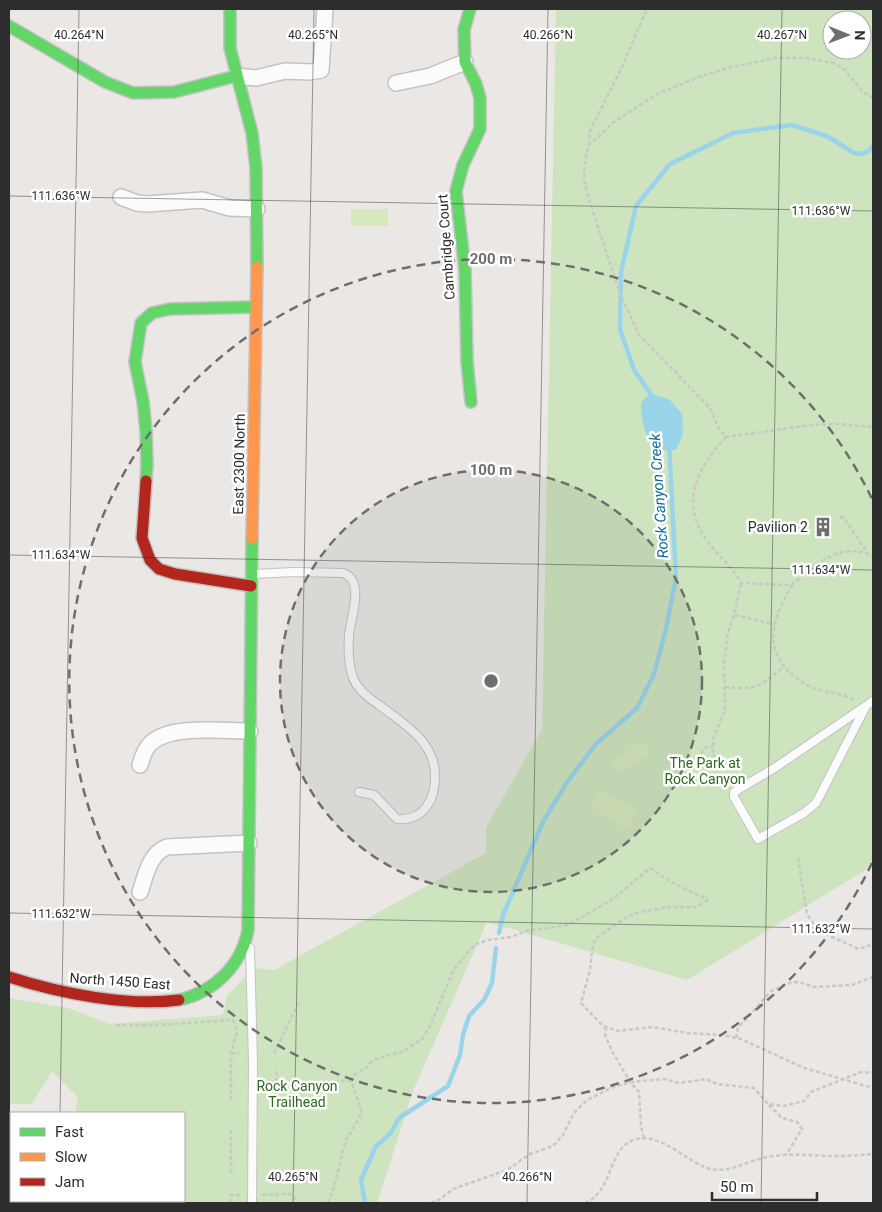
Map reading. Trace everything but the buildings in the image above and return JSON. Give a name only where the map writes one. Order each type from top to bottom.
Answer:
[{"type":"street","name":"East 2300 North","points":[[230,9],[230,48],[252,133],[256,168],[257,209],[251,580],[249,924]]},
{"type":"street","points":[[9,26],[105,82],[133,93],[174,92],[236,76],[256,78],[285,71],[310,72],[321,70],[325,9]]},
{"type":"street","name":"Cambridge Court","points":[[470,9],[464,30],[465,62],[476,84],[480,98],[480,128],[463,165],[456,191],[465,270],[467,361],[471,402]]},
{"type":"street","points":[[396,83],[430,76],[465,62]]},
{"type":"street","points":[[121,197],[137,203],[147,204],[202,200],[230,208],[257,209]]},
{"type":"street","points":[[251,580],[175,574],[158,569],[150,560],[142,538],[148,464],[145,422],[135,363],[135,351],[141,323],[152,313],[170,309],[256,306]]},
{"type":"street","points":[[140,765],[144,753],[150,744],[171,732],[250,731]]},
{"type":"street","points":[[140,892],[152,858],[158,850],[167,847],[249,843]]},
{"type":"street","name":"North 1450 East","points":[[9,977],[50,989],[95,997],[154,1001],[187,998],[210,988],[226,974],[244,946],[249,924]]},
{"type":"lane","points":[[251,580],[294,572],[343,573],[350,576],[354,581],[356,593],[349,635],[349,658],[353,678],[363,694],[419,736],[429,750],[435,768],[435,784],[431,801],[424,812],[413,818],[397,819],[374,795],[359,792]]},
{"type":"lane","points":[[866,706],[816,803],[804,813],[758,839],[734,796],[734,792],[776,767],[873,701]]},
{"type":"lane","points":[[249,924],[253,1062],[252,1203]]},
{"type":"path","points":[[647,9],[621,69],[590,131],[584,179],[618,288],[639,335],[710,408],[718,427],[726,437]]},
{"type":"path","points":[[589,145],[614,122],[657,94],[699,77],[762,60],[794,58],[833,63],[844,69],[863,92],[873,98]]},
{"type":"path","points":[[741,584],[706,540],[697,524],[693,507],[694,493],[697,480],[710,455],[726,437],[811,425],[840,424],[873,427]]},
{"type":"path","points":[[840,518],[843,517],[868,553]]},
{"type":"path","points":[[854,700],[809,686],[793,675],[785,666],[772,644],[774,624],[792,585],[813,565],[832,555],[853,551],[862,551],[873,556]]},
{"type":"path","points":[[741,584],[792,585]]},
{"type":"path","points":[[721,784],[712,747],[714,735],[725,711],[726,650],[741,584]]},
{"type":"path","points":[[734,615],[774,624]]},
{"type":"path","points":[[725,687],[758,686],[785,666]]},
{"type":"path","points":[[691,762],[696,760],[706,747],[712,747]]},
{"type":"path","points":[[798,858],[807,914],[817,930],[859,949],[873,944]]},
{"type":"path","points":[[328,1203],[345,1142],[362,1113],[351,1082],[355,1074],[366,1068],[372,1060],[404,1051],[422,1039],[430,1026],[454,969],[474,945],[488,940],[512,937],[527,931],[568,925],[613,899],[650,868],[669,881],[708,900],[696,907],[669,907],[636,914],[614,924],[598,937],[593,944],[590,970],[581,1003],[587,1011],[606,1027],[618,1031],[652,1027],[736,1038],[791,1060],[804,1068],[873,1088]]},
{"type":"path","points":[[736,1038],[738,1028],[772,991],[792,982],[799,982],[814,987],[852,984],[873,977]]},
{"type":"path","points":[[274,1052],[300,1000]]},
{"type":"path","points":[[116,1025],[155,1026],[231,1019],[237,1031],[231,1053],[232,1101]]},
{"type":"path","points":[[606,1027],[605,1035],[630,1082],[640,1092],[640,1126],[644,1139]]},
{"type":"path","points":[[231,1053],[239,1054]]},
{"type":"path","points":[[276,1082],[277,1068]]},
{"type":"path","points":[[768,1104],[784,1106],[804,1101],[811,1092],[860,1072],[873,1073]]},
{"type":"path","points":[[431,1203],[440,1200],[453,1189],[507,1170],[530,1154],[553,1146],[563,1135],[574,1113],[587,1100],[630,1082],[664,1078],[680,1083],[706,1079],[717,1084],[754,1088],[782,1118],[797,1122],[802,1129],[786,1155]]},
{"type":"path","points":[[263,1091],[263,1082],[351,1082]]},
{"type":"path","points":[[231,1128],[231,1173]]},
{"type":"path","points":[[584,1203],[600,1192],[622,1148],[632,1140],[644,1139],[665,1144],[706,1168],[714,1170],[723,1170],[764,1157],[796,1154],[835,1156],[873,1154]]},
{"type":"path","points":[[230,1203],[231,1195],[252,1191],[290,1194],[294,1197],[294,1203]]},
{"type":"green space","name":"The Park at Rock Canyon","points":[[556,9],[873,9],[873,865],[687,980],[487,922],[413,1091],[377,1203],[69,1203],[185,1202],[185,1112],[76,1112],[77,1097],[52,1071],[32,1104],[9,1104],[9,998],[68,1008],[109,1024],[223,1015],[227,996],[254,968],[274,970],[486,853],[486,828],[542,729]]},
{"type":"green space","points":[[351,209],[388,209],[388,226],[351,226]]},
{"type":"green space","points":[[643,741],[650,753],[620,773],[612,761]]},
{"type":"green space","points":[[602,789],[638,812],[627,830],[591,806]]},
{"type":"green space","points":[[10,1146],[10,1202],[64,1203],[9,1203]]},
{"type":"water","points":[[650,393],[670,400],[682,414],[683,434],[676,450],[655,450],[646,433],[641,403]]},
{"type":"waterway","name":"Rock Canyon Creek","points":[[652,396],[634,370],[620,329],[621,272],[636,206],[670,164],[733,133],[792,125],[827,136],[854,153],[862,154],[870,150],[873,145]]},
{"type":"waterway","name":"Rock Canyon Creek","points":[[499,933],[503,915],[543,822],[567,782],[596,744],[637,708],[654,674],[666,629],[676,577],[669,445]]},
{"type":"waterway","name":"Rock Canyon Creek","points":[[365,1203],[361,1180],[376,1146],[390,1134],[399,1118],[448,1086],[460,1055],[463,1035],[469,1016],[484,1000],[492,983],[496,948]]},
{"type":"traffic: fast","points":[[230,9],[230,48],[252,133],[256,168],[257,267]]},
{"type":"traffic: fast","points":[[470,9],[464,30],[465,62],[476,84],[480,98],[480,129],[463,165],[456,191],[465,270],[467,361],[471,402]]},
{"type":"traffic: fast","points":[[9,26],[105,82],[133,93],[174,92],[236,76]]},
{"type":"traffic: fast","points":[[146,481],[146,431],[143,401],[135,362],[141,323],[152,313],[170,309],[256,307]]},
{"type":"traffic: fast","points":[[179,1000],[204,991],[224,976],[239,955],[248,930],[252,538]]},
{"type":"traffic: slow","points":[[252,538],[257,267]]},
{"type":"traffic: jam","points":[[146,481],[142,538],[150,560],[159,569],[175,574],[251,586]]},
{"type":"traffic: jam","points":[[9,977],[93,997],[138,1002],[179,1000]]},
{"type":"place","name":"Pavilion 2","points":[[823,527]]},
{"type":"park label","name":"Rock Canyon Trailhead","points":[[297,1094]]}]
